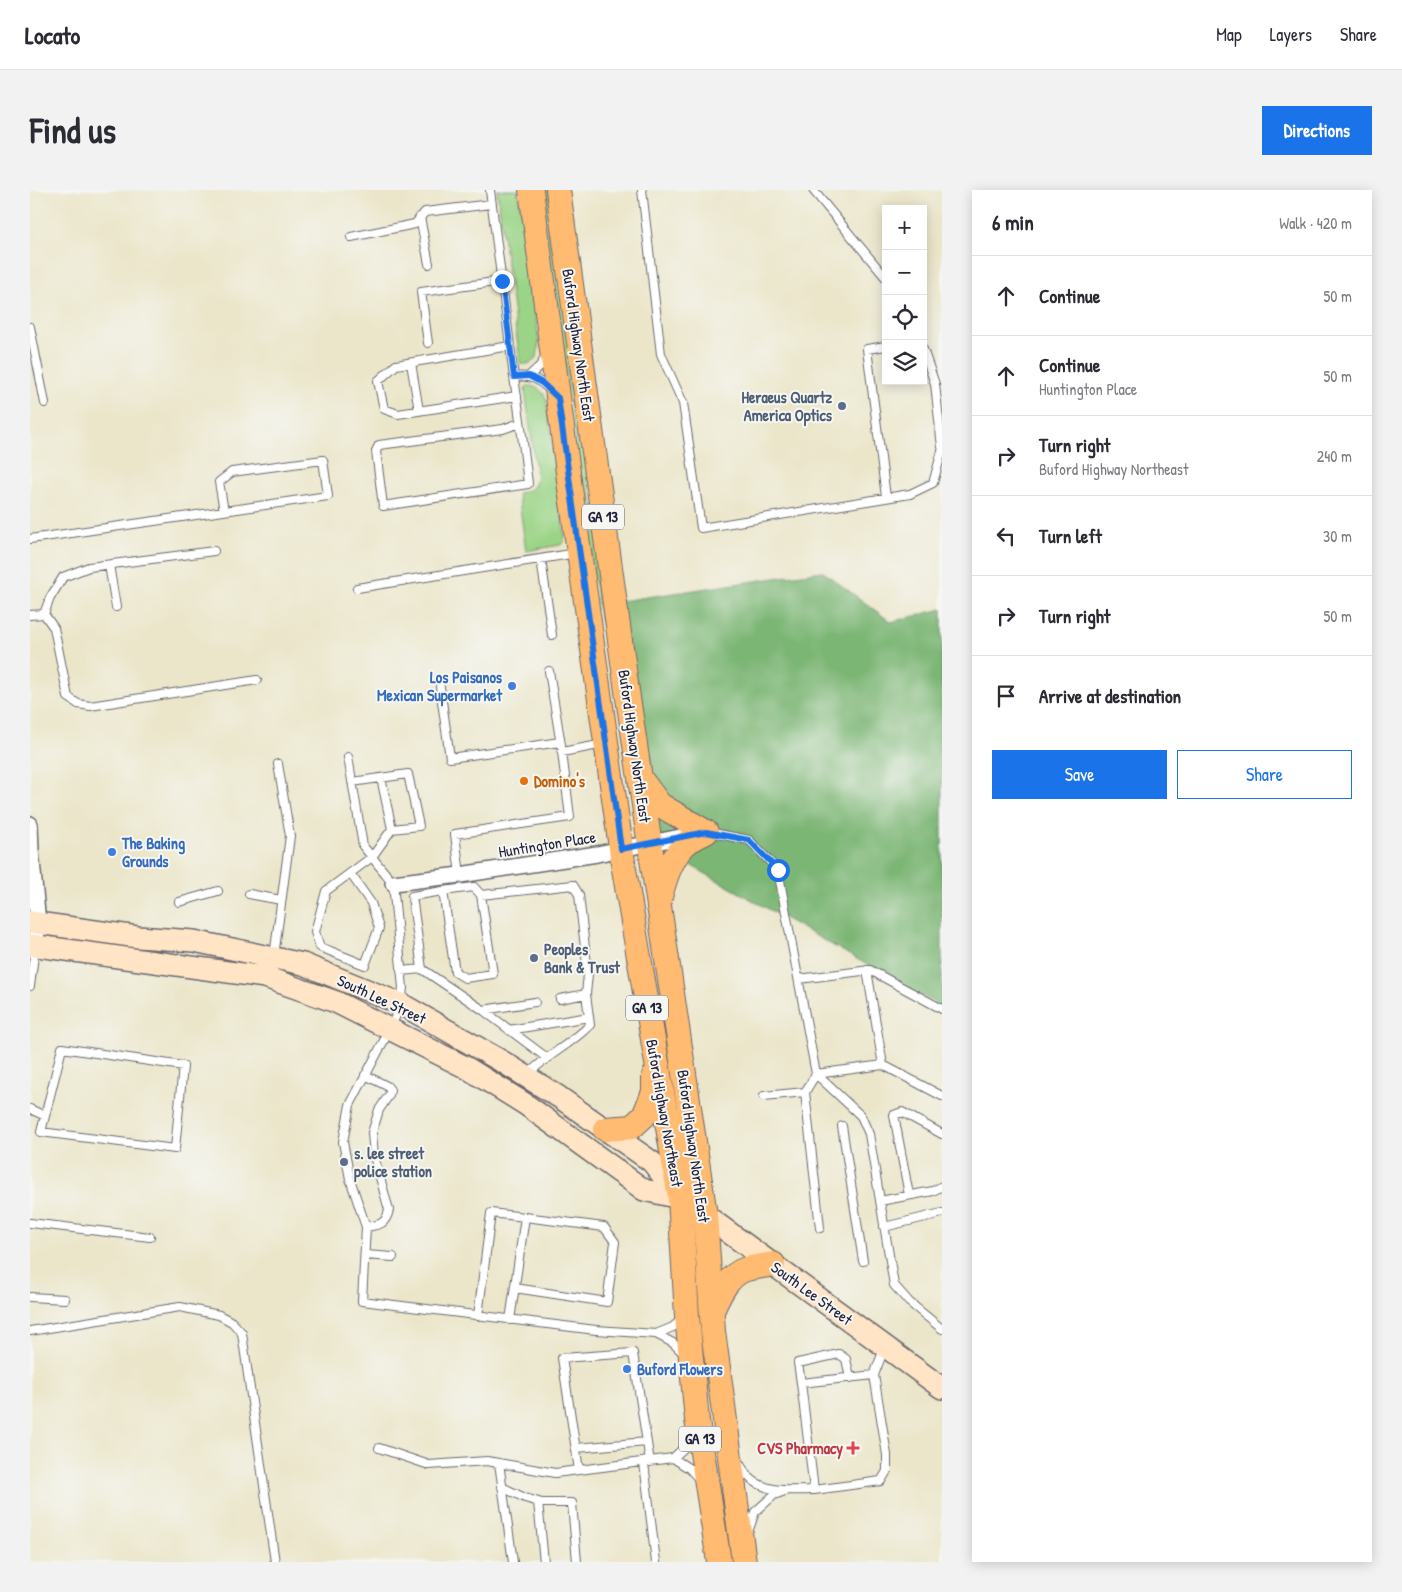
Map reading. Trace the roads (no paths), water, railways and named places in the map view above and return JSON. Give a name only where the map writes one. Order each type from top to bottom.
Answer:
[{"type":"main road","name":"Buford Highway Northeast","points":[[531,190],[551,348],[621,849],[680,1198],[687,1316],[698,1420],[719,1562]]},
{"type":"main road","name":"Buford Highway North East","points":[[558,190],[640,779],[705,1215],[713,1321]]},
{"type":"main road","points":[[640,779],[660,805],[706,832]]},
{"type":"main road","points":[[658,902],[666,874],[679,852],[688,842],[706,832]]},
{"type":"main road","name":"South Lee Street","points":[[34,923],[138,937],[194,941],[361,975],[401,1004],[559,1097],[652,1162],[680,1198],[942,1388]]},
{"type":"main road","name":"South Lee Street","points":[[32,946],[265,977],[336,1002],[467,1068],[525,1104],[644,1190],[680,1198]]},
{"type":"main road","points":[[605,1129],[632,1127],[644,1116],[654,1092],[654,1052]]},
{"type":"main road","points":[[713,1321],[718,1295],[731,1278],[744,1270],[772,1264]]},
{"type":"main road","name":"GA 13","points":[[713,1321],[743,1555]]},
{"type":"street","points":[[30,824],[34,923],[32,946]]},
{"type":"street","name":"Huntington Place","points":[[393,883],[460,875],[597,854],[706,832]]},
{"type":"lane","points":[[490,190],[528,484],[383,506],[376,451],[379,445],[504,429],[520,423]]},
{"type":"lane","points":[[642,190],[661,354],[683,403],[701,528],[910,494],[933,483],[942,449],[935,384],[927,361]]},
{"type":"lane","points":[[813,190],[882,273]]},
{"type":"lane","points":[[351,237],[414,224],[425,212],[491,204]]},
{"type":"lane","points":[[420,217],[429,264]]},
{"type":"lane","points":[[428,343],[421,292],[502,281]]},
{"type":"lane","points":[[30,327],[45,403]]},
{"type":"lane","points":[[510,346],[396,365],[378,381],[384,409],[398,414],[517,396]]},
{"type":"lane","points":[[882,347],[867,349],[886,497]]},
{"type":"lane","points":[[529,376],[540,366],[551,348]]},
{"type":"lane","points":[[411,363],[419,411]]},
{"type":"lane","points":[[514,377],[529,376],[542,383],[558,398]]},
{"type":"lane","points":[[30,539],[328,496],[322,460],[232,472],[219,482],[224,511]]},
{"type":"lane","points":[[44,614],[50,598],[63,578],[89,567],[214,551]]},
{"type":"lane","points":[[357,588],[579,553]]},
{"type":"lane","points":[[541,559],[552,636]]},
{"type":"lane","points":[[109,565],[116,607]]},
{"type":"lane","points":[[30,615],[44,614]]},
{"type":"lane","points":[[44,614],[54,628],[68,697],[78,704],[90,706],[258,680]]},
{"type":"lane","points":[[460,875],[455,834],[570,817],[549,671]]},
{"type":"lane","points":[[440,687],[450,758],[560,742]]},
{"type":"lane","points":[[562,752],[606,744]]},
{"type":"lane","points":[[348,757],[362,846],[393,883],[412,896],[443,891],[474,887],[481,895],[493,974],[465,978],[455,972],[443,891]]},
{"type":"lane","points":[[272,958],[275,949],[290,836],[278,764]]},
{"type":"lane","points":[[352,782],[408,774],[419,826],[392,829]]},
{"type":"lane","points":[[350,873],[371,904],[379,928],[361,975],[320,947],[315,932],[326,891],[350,873],[372,857],[392,829],[381,778]]},
{"type":"lane","points":[[706,832],[749,840],[778,870],[816,1074],[861,1116],[869,1134],[894,1285],[909,1302],[942,1329]]},
{"type":"lane","points":[[393,883],[403,988],[401,1004],[350,1106],[343,1142],[350,1179],[366,1227],[362,1301],[596,1330],[656,1334],[673,1343],[692,1361]]},
{"type":"lane","points":[[481,895],[573,885],[578,895],[588,974],[586,994],[590,1025],[585,1031],[547,1058],[526,1077]]},
{"type":"lane","points":[[180,902],[218,891]]},
{"type":"lane","points":[[249,894],[281,900]]},
{"type":"lane","points":[[412,896],[422,968]]},
{"type":"lane","points":[[30,986],[32,946]]},
{"type":"lane","points":[[401,971],[422,968],[483,1010],[547,1058]]},
{"type":"lane","points":[[867,970],[883,1065]]},
{"type":"lane","points":[[799,979],[870,970],[942,1009]]},
{"type":"lane","points":[[560,999],[586,994]]},
{"type":"lane","points":[[483,1010],[535,1002]]},
{"type":"lane","points":[[509,1030],[589,1017]]},
{"type":"lane","points":[[62,1048],[183,1066],[175,1149],[41,1132],[45,1116],[62,1048]]},
{"type":"lane","points":[[816,1074],[883,1065],[942,1096]]},
{"type":"lane","points":[[816,1074],[805,1092],[820,1228]]},
{"type":"lane","points":[[365,1075],[388,1086],[390,1090],[389,1095],[379,1110],[372,1132],[374,1156],[389,1210],[387,1218],[379,1224],[366,1227]]},
{"type":"lane","points":[[764,1096],[805,1092]]},
{"type":"lane","points":[[30,1109],[45,1116]]},
{"type":"lane","points":[[909,1196],[894,1115],[902,1112],[942,1134]]},
{"type":"lane","points":[[842,1126],[863,1261]]},
{"type":"lane","points":[[880,1200],[932,1191],[942,1186]]},
{"type":"lane","points":[[478,1316],[490,1213],[604,1228],[615,1242],[607,1302],[515,1288]]},
{"type":"lane","points":[[884,1228],[942,1213]]},
{"type":"lane","points":[[510,1320],[525,1217]]},
{"type":"lane","points":[[30,1223],[150,1237]]},
{"type":"lane","points":[[365,1255],[392,1257]]},
{"type":"lane","points":[[30,1297],[65,1299]]},
{"type":"lane","points":[[30,1331],[180,1307],[219,1315],[237,1327],[242,1333],[275,1562]]},
{"type":"lane","points":[[656,1334],[673,1327],[687,1316]]},
{"type":"lane","points":[[729,1449],[749,1477],[766,1487],[786,1490],[814,1490],[881,1480],[887,1471],[887,1455],[874,1375],[885,1347]]},
{"type":"lane","points":[[579,1470],[562,1358],[634,1353],[647,1442],[656,1562]]},
{"type":"lane","points":[[814,1490],[798,1363],[840,1354],[846,1359],[850,1378]]},
{"type":"lane","points":[[801,1383],[874,1375]]},
{"type":"lane","points":[[379,1448],[428,1465],[487,1461],[555,1473],[672,1458],[685,1448],[698,1420]]},
{"type":"lane","points":[[576,1448],[647,1442]]},
{"type":"lane","points":[[672,1458],[690,1469],[709,1490]]},
{"type":"lane","points":[[499,1463],[513,1562]]},
{"type":"lane","points":[[502,1487],[538,1502],[572,1503],[577,1562]]},
{"type":"lane","points":[[743,1555],[755,1512],[774,1495],[786,1490]]},
{"type":"lane","points":[[538,1502],[544,1562]]},
{"type":"place","name":"Heraeus Quartz America Optics","points":[[842,406]]},
{"type":"place","name":"Los Paisanos Mexican Supermarket","points":[[512,686]]},
{"type":"place","name":"Domino's","points":[[524,781]]},
{"type":"place","name":"The Baking Grounds","points":[[112,852]]},
{"type":"place","name":"Peoples Bank & Trust","points":[[534,958]]},
{"type":"place","name":"s. lee street police station","points":[[344,1162]]},
{"type":"place","name":"Buford Flowers","points":[[627,1369]]},
{"type":"place","name":"CVS Pharmacy","points":[[853,1448]]}]
